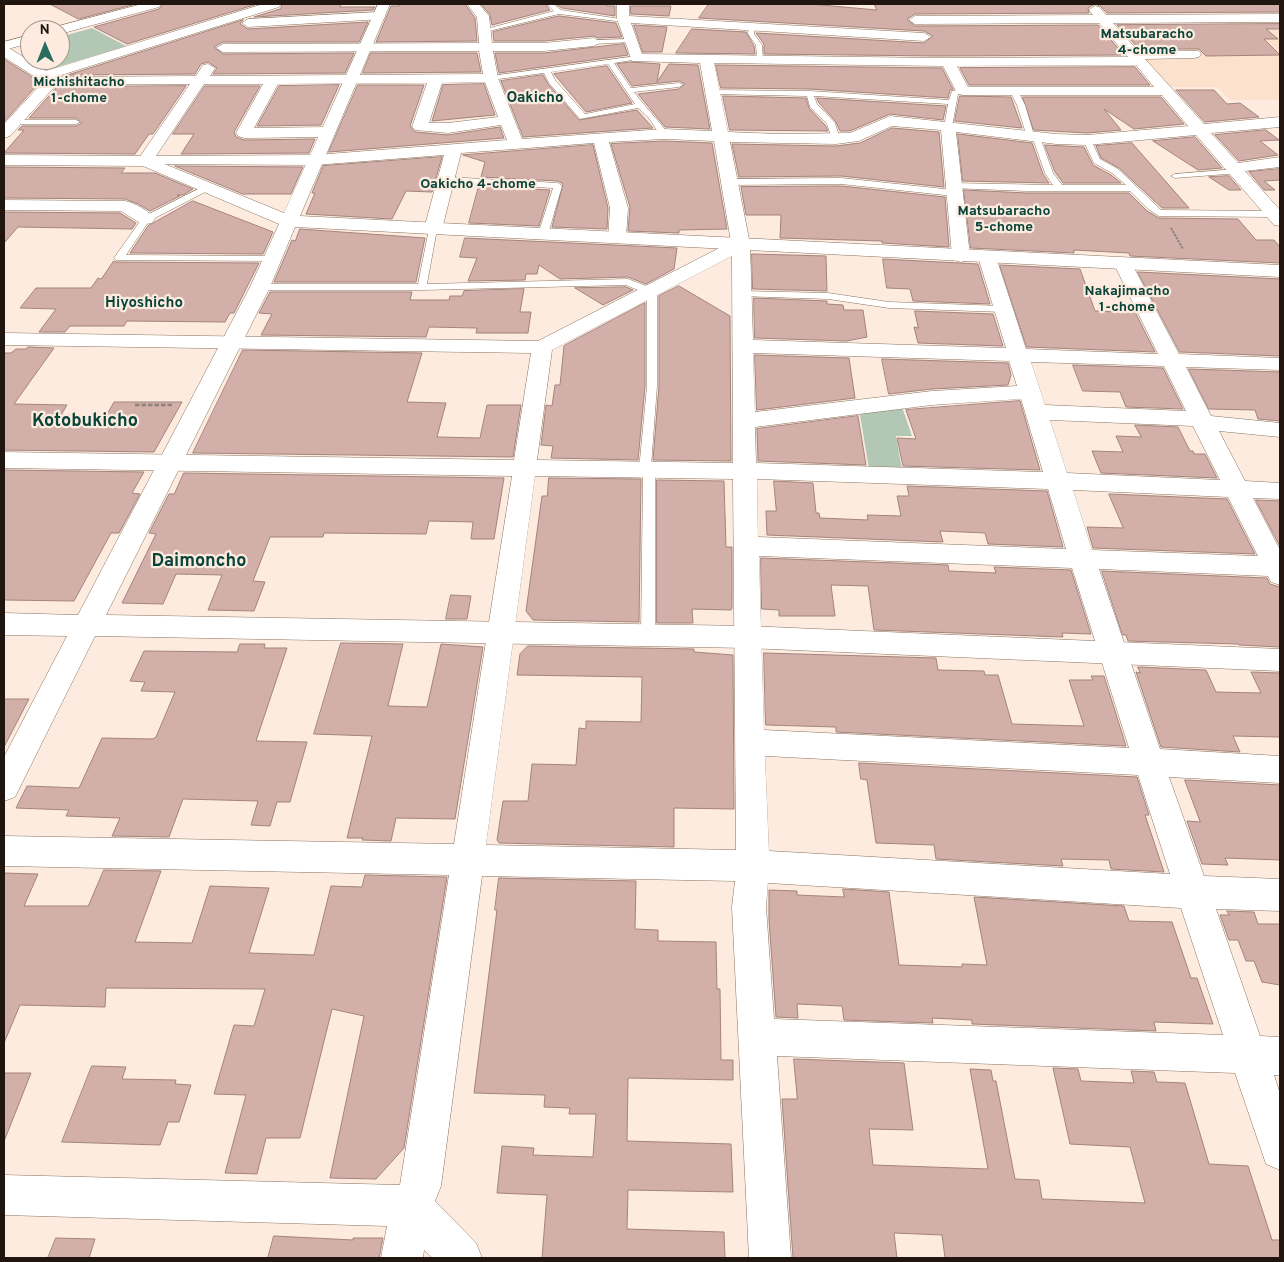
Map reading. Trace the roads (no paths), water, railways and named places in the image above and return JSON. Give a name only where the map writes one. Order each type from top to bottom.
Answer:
[{"type":"street","points":[[70,25],[136,4]]},
{"type":"street","points":[[70,25],[155,4]]},
{"type":"street","points":[[145,161],[223,48],[234,26],[275,4]]},
{"type":"street","points":[[473,4],[483,16],[491,78],[516,144]]},
{"type":"street","points":[[623,4],[623,19],[637,58],[942,62],[1137,58],[1194,54]]},
{"type":"street","points":[[1089,4],[1277,217]]},
{"type":"street","points":[[1226,4],[1243,18]]},
{"type":"street","points":[[214,10],[234,26]]},
{"type":"street","points":[[4,133],[48,78],[234,26],[382,10]]},
{"type":"street","points":[[4,787],[260,287],[350,78],[382,10]]},
{"type":"street","points":[[1166,91],[963,91],[924,37],[913,16],[1102,19],[1280,18]]},
{"type":"street","points":[[623,19],[924,37]]},
{"type":"street","points":[[4,41],[20,36]]},
{"type":"street","points":[[4,46],[20,42]]},
{"type":"street","points":[[223,48],[544,47],[594,42]]},
{"type":"street","points":[[4,51],[48,78],[200,80],[491,78]]},
{"type":"street","points":[[706,59],[741,244],[749,742],[753,866],[749,907],[770,1258]]},
{"type":"street","points":[[436,78],[420,127],[448,128],[507,120]]},
{"type":"street","points":[[273,79],[244,133],[327,132]]},
{"type":"street","points":[[4,160],[315,160],[600,137],[664,134],[836,139],[853,138],[890,122],[1034,137],[1086,140],[1280,122]]},
{"type":"street","points":[[948,127],[954,189],[974,257],[1003,309],[1112,653],[1193,892],[1264,1056],[1280,1150]]},
{"type":"street","points":[[600,137],[620,208],[617,238]]},
{"type":"street","points":[[433,228],[454,149]]},
{"type":"street","points":[[145,161],[288,221],[1280,271]]},
{"type":"street","points":[[1235,170],[1280,162]]},
{"type":"street","points":[[4,205],[125,206],[146,219]]},
{"type":"street","points":[[4,339],[542,347],[741,244]]},
{"type":"street","points":[[1122,264],[1279,569]]},
{"type":"street","points":[[743,346],[1280,364]]},
{"type":"street","points":[[402,1258],[411,1206],[421,1186],[542,347]]},
{"type":"street","points":[[744,420],[932,398],[1033,402],[1280,430]]},
{"type":"street","points":[[4,460],[744,471],[1058,481],[1280,491]]},
{"type":"street","points":[[746,546],[1279,569]]},
{"type":"street","points":[[4,624],[747,637],[1280,660]]},
{"type":"street","points":[[749,742],[1149,764],[1280,769]]},
{"type":"street","points":[[4,851],[753,866],[1193,892],[1280,895]]},
{"type":"street","points":[[757,1037],[1264,1056]]},
{"type":"street","points":[[4,1194],[411,1206],[461,1258]]},
{"type":"lane","points":[[550,4],[559,12]]},
{"type":"lane","points":[[486,30],[559,12],[623,19]]},
{"type":"lane","points":[[752,26],[751,34],[759,45],[760,60]]},
{"type":"lane","points":[[594,42],[632,40]]},
{"type":"lane","points":[[491,78],[637,58]]},
{"type":"lane","points":[[610,62],[640,105],[651,115],[664,134]]},
{"type":"lane","points":[[547,71],[552,81],[583,117],[640,105]]},
{"type":"lane","points":[[629,90],[679,85]]},
{"type":"lane","points":[[948,127],[955,92],[963,91]]},
{"type":"lane","points":[[1014,91],[1049,173],[1059,188]]},
{"type":"lane","points":[[711,92],[810,93],[952,102]]},
{"type":"lane","points":[[810,93],[813,105],[831,123],[836,139]]},
{"type":"lane","points":[[14,122],[76,122]]},
{"type":"lane","points":[[1086,140],[1097,162],[1110,165],[1133,188],[1149,208],[1161,214],[1277,217]]},
{"type":"lane","points":[[1175,176],[1235,170]]},
{"type":"lane","points":[[446,180],[558,186],[543,234]]},
{"type":"lane","points":[[729,182],[841,181],[954,189],[1133,188]]},
{"type":"lane","points":[[208,187],[146,219],[119,258],[272,259]]},
{"type":"lane","points":[[422,287],[433,228]]},
{"type":"lane","points":[[260,287],[422,287],[628,282],[650,291],[652,386],[647,470],[648,635]]},
{"type":"lane","points":[[742,294],[828,296],[889,305],[1003,309]]},
{"type":"district","name":"Matsubaracho 4-chome","points":[[1147,43]]},
{"type":"district","name":"Michishitacho 1-chome","points":[[79,92]]},
{"type":"district","name":"Oakicho","points":[[535,99]]},
{"type":"district","name":"Oakicho 4-chome","points":[[478,185]]},
{"type":"district","name":"Matsubaracho 5-chome","points":[[1004,220]]},
{"type":"district","name":"Nakajimacho 1-chome","points":[[1127,300]]},
{"type":"district","name":"Hiyoshicho","points":[[144,304]]},
{"type":"district","name":"Kotobukicho","points":[[85,422]]},
{"type":"district","name":"Daimoncho","points":[[199,562]]}]
